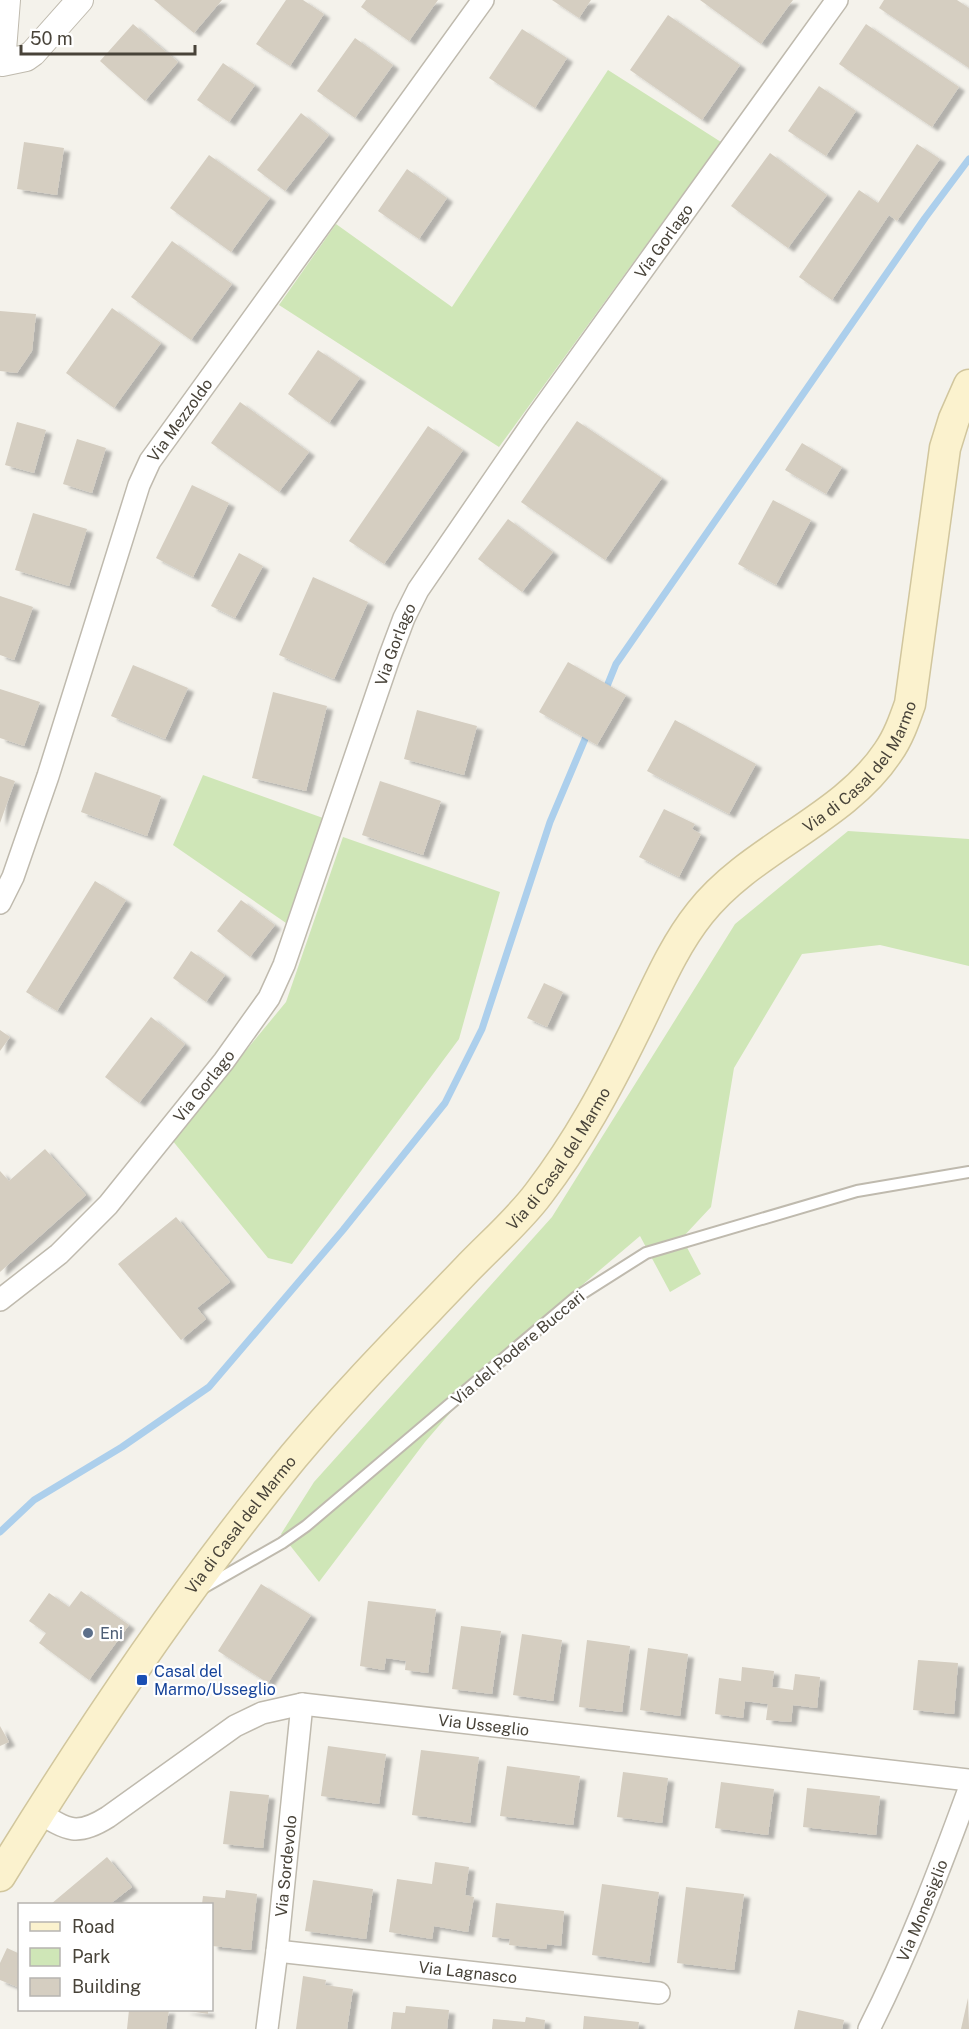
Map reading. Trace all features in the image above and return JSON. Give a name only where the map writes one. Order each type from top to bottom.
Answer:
[{"type":"main road","name":"Via di Casal del Marmo","points":[[0,1876],[39,1812],[142,1658],[183,1600],[294,1455],[536,1197],[582,1132],[672,956],[699,914],[737,876],[848,796],[890,750],[900,733],[910,704],[945,448],[954,419],[969,385]]},
{"type":"street","points":[[1,70],[7,0]]},
{"type":"street","points":[[1,70],[33,53],[80,0]]},
{"type":"street","name":"Via Mezzoldo","points":[[0,903],[14,877],[146,469],[155,453],[483,0]]},
{"type":"street","name":"Via Gorlago","points":[[0,1300],[59,1254],[108,1205],[224,1061],[269,998],[281,974],[389,658],[404,618],[418,590],[536,418],[837,0]]},
{"type":"street","name":"Via Usseglio","points":[[39,1812],[62,1827],[77,1830],[88,1828],[108,1817],[242,1722],[276,1708],[302,1704],[969,1780]]},
{"type":"street","name":"Via Sordevolo","points":[[267,2029],[278,1951],[302,1704]]},
{"type":"street","name":"Via Monesiglio","points":[[869,2029],[885,1998],[933,1886],[969,1789]]},
{"type":"street","name":"Via Lagnasco","points":[[278,1951],[659,1993]]},
{"type":"lane","name":"Via del Podere Buccari","points":[[183,1600],[282,1544],[575,1298],[646,1253],[857,1191],[969,1172]]},
{"type":"green space","points":[[608,70],[721,142],[499,447],[279,305],[336,224],[452,307]]},
{"type":"green space","points":[[203,775],[323,818],[286,923],[173,845]]},
{"type":"green space","points":[[848,831],[969,839],[969,966],[880,945],[802,954],[734,1068],[711,1207],[682,1238],[701,1274],[670,1292],[640,1236],[501,1354],[425,1442],[319,1582],[281,1534],[314,1482],[552,1217],[735,924]]},
{"type":"green space","points":[[343,837],[500,892],[459,1039],[292,1264],[268,1258],[172,1140],[286,1002]]},
{"type":"building","points":[[154,0],[222,0],[194,33]]},
{"type":"building","points":[[286,0],[303,0],[324,14],[290,66],[256,44]]},
{"type":"building","points":[[366,0],[438,0],[409,41],[361,7]]},
{"type":"building","points":[[552,0],[591,0],[579,18]]},
{"type":"building","points":[[700,0],[793,0],[761,44]]},
{"type":"building","points":[[884,0],[957,0],[969,8],[969,68],[879,8]]},
{"type":"building","points":[[668,15],[740,65],[702,120],[630,70]]},
{"type":"building","points":[[133,24],[178,62],[145,101],[100,61]]},
{"type":"building","points":[[866,24],[959,87],[932,127],[839,64]]},
{"type":"building","points":[[522,29],[567,58],[535,108],[489,78]]},
{"type":"building","points":[[355,38],[393,65],[355,118],[317,91]]},
{"type":"building","points":[[223,63],[255,85],[229,122],[197,100]]},
{"type":"building","points":[[819,86],[856,111],[826,156],[788,131]]},
{"type":"building","points":[[301,113],[329,135],[285,191],[257,170]]},
{"type":"building","points":[[24,142],[64,148],[57,195],[17,189]]},
{"type":"building","points":[[917,144],[940,159],[897,221],[889,215],[832,300],[799,277],[859,190],[878,203]]},
{"type":"building","points":[[770,153],[827,195],[788,248],[731,206]]},
{"type":"building","points":[[209,155],[270,198],[231,252],[170,208]]},
{"type":"building","points":[[407,169],[447,198],[419,239],[378,211]]},
{"type":"building","points":[[172,241],[232,284],[191,340],[131,297]]},
{"type":"building","points":[[112,308],[161,343],[114,408],[66,373]]},
{"type":"building","points":[[0,311],[36,314],[32,351],[17,373],[0,371]]},
{"type":"building","points":[[318,350],[360,378],[329,423],[288,394]]},
{"type":"building","points":[[240,402],[309,452],[279,492],[211,443]]},
{"type":"building","points":[[577,421],[662,478],[605,560],[521,502]]},
{"type":"building","points":[[17,422],[46,430],[34,473],[5,465]]},
{"type":"building","points":[[428,426],[463,450],[384,564],[349,541]]},
{"type":"building","points":[[77,439],[106,448],[92,493],[63,484]]},
{"type":"building","points":[[802,443],[842,467],[826,494],[785,470]]},
{"type":"building","points":[[192,485],[229,503],[193,577],[156,558]]},
{"type":"building","points":[[773,500],[811,520],[776,585],[738,564]]},
{"type":"building","points":[[33,513],[87,529],[69,586],[15,570]]},
{"type":"building","points":[[508,519],[553,552],[522,592],[478,559]]},
{"type":"building","points":[[239,553],[263,566],[235,618],[211,606]]},
{"type":"building","points":[[313,577],[368,602],[334,679],[279,655]]},
{"type":"building","points":[[0,596],[33,607],[14,660],[0,655]]},
{"type":"building","points":[[568,662],[626,695],[597,745],[539,712]]},
{"type":"building","points":[[133,665],[188,688],[165,739],[111,716]]},
{"type":"building","points":[[0,689],[40,702],[24,746],[0,738]]},
{"type":"building","points":[[273,692],[327,706],[306,791],[252,778]]},
{"type":"building","points":[[417,710],[477,726],[464,775],[404,759]]},
{"type":"building","points":[[675,720],[756,764],[729,814],[647,771]]},
{"type":"building","points":[[95,772],[161,796],[147,836],[81,812]]},
{"type":"building","points":[[0,776],[15,781],[0,823]]},
{"type":"building","points":[[380,781],[441,801],[423,855],[362,835]]},
{"type":"building","points":[[664,809],[695,824],[692,829],[701,834],[679,877],[639,857]]},
{"type":"building","points":[[95,881],[126,900],[57,1011],[26,992]]},
{"type":"building","points":[[241,900],[275,925],[250,957],[217,931]]},
{"type":"building","points":[[191,951],[225,975],[206,1002],[173,978]]},
{"type":"building","points":[[544,983],[563,992],[547,1027],[527,1018]]},
{"type":"building","points":[[151,1017],[185,1044],[139,1103],[105,1077]]},
{"type":"building","points":[[0,1030],[10,1037],[0,1051]]},
{"type":"building","points":[[45,1149],[86,1195],[0,1272],[0,1171],[9,1181]]},
{"type":"building","points":[[176,1217],[230,1282],[197,1308],[206,1319],[181,1340],[118,1264]]},
{"type":"building","points":[[261,1584],[311,1615],[268,1683],[218,1651]]},
{"type":"building","points":[[81,1591],[129,1625],[89,1680],[39,1643],[46,1633],[29,1621],[49,1593],[69,1607]]},
{"type":"building","points":[[368,1601],[436,1609],[428,1673],[405,1670],[406,1661],[386,1658],[384,1670],[360,1666]]},
{"type":"building","points":[[461,1626],[501,1631],[492,1694],[452,1689]]},
{"type":"building","points":[[522,1634],[562,1640],[553,1701],[513,1695]]},
{"type":"building","points":[[587,1640],[630,1646],[622,1712],[579,1707]]},
{"type":"building","points":[[648,1648],[688,1654],[680,1716],[640,1710]]},
{"type":"building","points":[[918,1660],[958,1663],[954,1714],[913,1710]]},
{"type":"building","points":[[742,1667],[774,1671],[772,1687],[793,1690],[795,1674],[820,1677],[817,1708],[793,1705],[791,1722],[766,1720],[768,1704],[745,1701],[743,1718],[715,1714],[719,1678],[741,1681]]},
{"type":"building","points":[[0,1726],[9,1742],[0,1746]]},
{"type":"building","points":[[328,1746],[386,1754],[379,1804],[321,1796]]},
{"type":"building","points":[[421,1750],[479,1757],[470,1823],[412,1815]]},
{"type":"building","points":[[507,1766],[580,1776],[573,1825],[500,1816]]},
{"type":"building","points":[[623,1772],[668,1778],[662,1823],[617,1817]]},
{"type":"building","points":[[721,1782],[774,1789],[768,1835],[715,1828]]},
{"type":"building","points":[[807,1788],[880,1796],[876,1835],[803,1827]]},
{"type":"building","points":[[230,1791],[269,1795],[263,1848],[223,1844]]},
{"type":"building","points":[[107,1857],[132,1887],[111,1903],[52,1903]]},
{"type":"building","points":[[435,1862],[469,1867],[465,1895],[474,1897],[468,1932],[434,1926],[432,1939],[389,1932],[397,1879],[432,1884]]},
{"type":"building","points":[[313,1880],[373,1889],[366,1939],[305,1931]]},
{"type":"building","points":[[602,1884],[659,1892],[649,1963],[592,1955]]},
{"type":"building","points":[[686,1887],[744,1894],[734,1970],[677,1963]]},
{"type":"building","points":[[226,1890],[257,1894],[251,1950],[213,1946],[213,1903],[202,1903],[203,1896],[225,1898]]},
{"type":"building","points":[[496,1903],[564,1911],[561,1946],[547,1944],[546,1949],[509,1945],[510,1939],[492,1937]]},
{"type":"building","points":[[7,1948],[18,1953],[18,1987],[0,1980],[0,1963]]},
{"type":"building","points":[[303,1976],[326,1980],[325,1985],[353,1989],[347,2029],[296,2029]]},
{"type":"building","points":[[968,1998],[969,2029],[961,2029]]},
{"type":"building","points":[[406,2006],[449,2010],[447,2029],[391,2029],[393,2012],[405,2013]]},
{"type":"building","points":[[798,2010],[844,2020],[842,2029],[794,2029]]},
{"type":"building","points":[[129,2011],[169,2011],[166,2029],[127,2029]]},
{"type":"building","points":[[189,2011],[208,2011],[208,2014]]},
{"type":"building","points":[[584,2016],[639,2022],[638,2029],[583,2029]]},
{"type":"building","points":[[526,2017],[545,2020],[544,2029],[492,2029],[493,2019],[525,2022]]},
{"type":"waterway","points":[[605,691],[616,664],[925,218],[969,159]]},
{"type":"waterway","points":[[0,1532],[34,1500],[122,1447],[209,1387],[343,1230],[445,1103],[482,1029],[550,822],[588,732]]},
{"type":"place","name":"Eni","points":[[88,1633]]},
{"type":"place","name":"Casal del Marmo/Usseglio","points":[[142,1680]]}]
